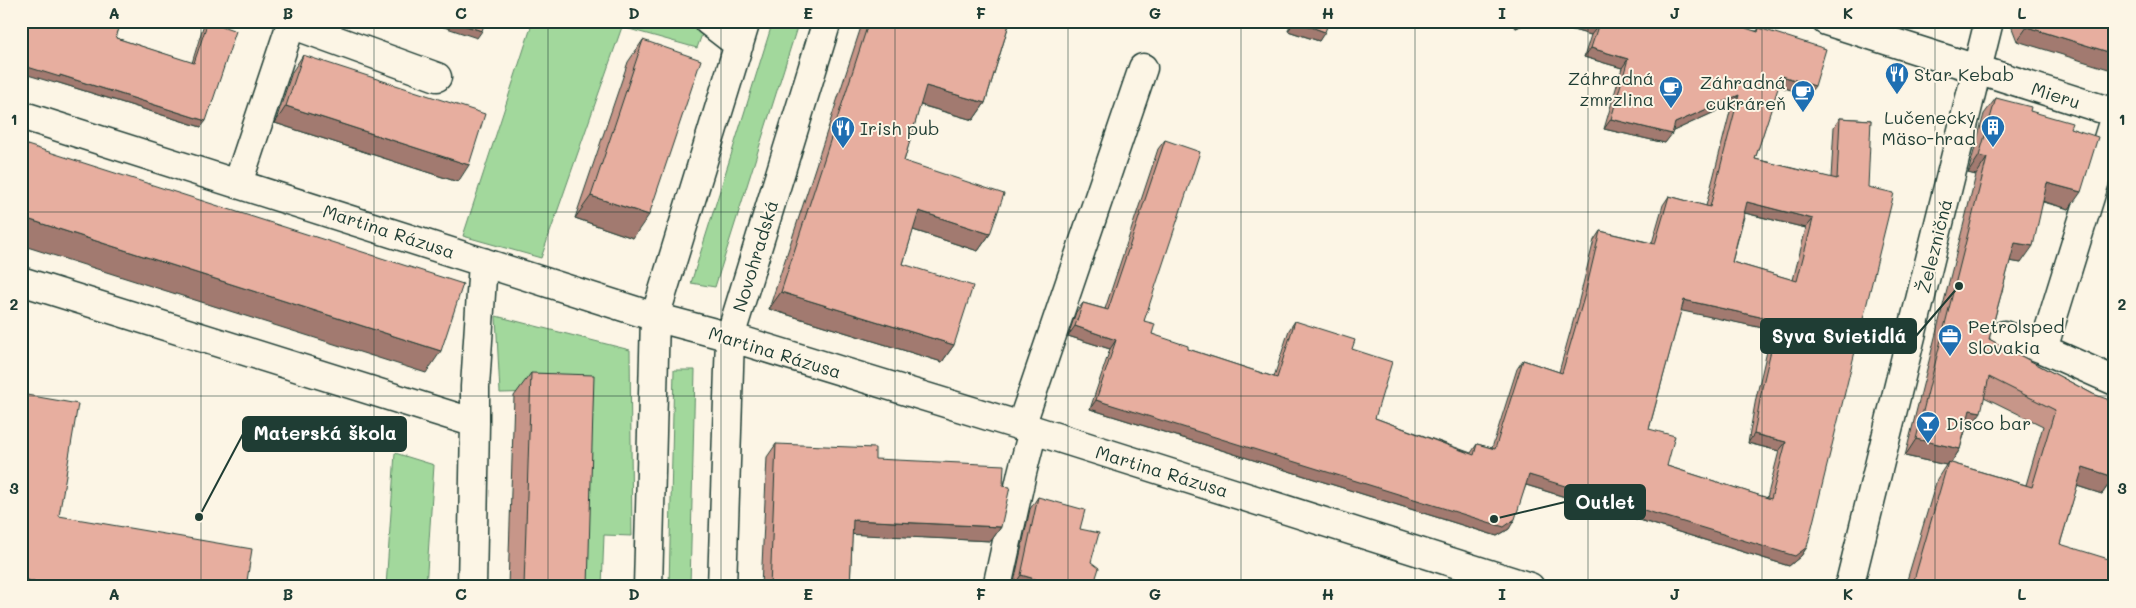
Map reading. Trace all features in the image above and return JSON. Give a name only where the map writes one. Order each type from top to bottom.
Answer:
[{"type":"street","points":[[648,587],[656,317],[743,33],[708,21]]},
{"type":"street","name":"Novohradská","points":[[722,587],[730,337],[827,21]]},
{"type":"street","name":"Mieru","points":[[1826,21],[2115,115]]},
{"type":"street","name":"Železničná","points":[[1849,587],[1989,21]]},
{"type":"street","points":[[238,183],[291,24],[437,77]]},
{"type":"street","points":[[997,587],[1022,473],[1027,428],[1143,68]]},
{"type":"street","name":"Martina Rázusa","points":[[21,115],[656,317],[730,337],[1027,428],[1530,587]]},
{"type":"street","points":[[2043,349],[2115,115]]},
{"type":"street","points":[[472,587],[475,387],[482,262]]},
{"type":"street","points":[[21,281],[475,423]]},
{"type":"street","points":[[2004,335],[2043,349],[2115,381]]},
{"type":"green space","points":[[533,21],[707,21],[697,48],[622,27],[541,258],[463,236]]},
{"type":"green space","points":[[773,21],[799,21],[715,287],[691,283]]},
{"type":"green space","points":[[496,316],[630,350],[632,536],[604,535],[602,587],[580,587],[588,391],[500,393]]},
{"type":"green space","points":[[674,370],[695,370],[690,587],[669,587]]},
{"type":"green space","points":[[395,453],[434,465],[426,587],[386,587]]},
{"type":"building","points":[[21,21],[43,21],[49,23],[50,21],[121,21],[116,38],[194,63],[208,21],[236,31],[206,121],[60,75],[60,77],[21,65]]},
{"type":"building","points":[[451,21],[485,21],[482,31]]},
{"type":"building","points":[[869,21],[1010,21],[985,103],[926,86],[904,161],[1004,194],[990,234],[919,211],[903,264],[973,286],[954,345],[781,292]]},
{"type":"building","points":[[1295,21],[1329,21],[1325,32]]},
{"type":"building","points":[[1582,21],[1724,21],[1758,32],[1759,28],[1826,49],[1815,86],[1782,76],[1755,159],[1837,179],[1840,118],[1871,120],[1868,187],[1894,193],[1807,547],[1795,556],[1529,475],[1515,519],[1504,527],[1096,400],[1116,340],[1075,326],[1083,303],[1108,310],[1165,140],[1200,152],[1144,321],[1155,324],[1152,334],[1188,346],[1188,349],[1277,378],[1295,321],[1355,340],[1352,349],[1392,362],[1375,418],[1474,455],[1477,444],[1495,449],[1523,360],[1562,373],[1585,294],[1600,231],[1655,244],[1669,196],[1710,207],[1739,95],[1675,123],[1672,134],[1611,119],[1628,59],[1591,48],[1598,26]],"holes":[[[1747,202],[1813,219],[1797,281],[1732,262]],[[1684,300],[1778,321],[1762,388],[1754,434],[1786,442],[1771,499],[1667,466],[1675,436],[1649,429]]]},
{"type":"building","points":[[2024,21],[2115,21],[2115,54],[2027,27]]},
{"type":"building","points":[[643,40],[701,60],[649,215],[591,196]]},
{"type":"building","points":[[303,55],[485,114],[469,165],[286,106]]},
{"type":"building","points":[[1996,98],[2031,107],[2030,111],[2072,123],[2070,128],[2098,137],[2081,192],[2047,183],[2033,246],[2015,243],[1989,339],[2093,394],[2115,402],[2114,477],[2083,467],[2060,544],[2115,561],[2115,587],[1912,587],[1948,462],[2032,487],[2055,410],[1989,377],[1981,412],[1970,410],[1960,449],[1916,439],[1987,158],[1979,156]]},
{"type":"building","points":[[21,143],[463,284],[441,351],[21,217]]},
{"type":"building","points":[[531,373],[594,375],[588,587],[524,587]]},
{"type":"building","points":[[21,394],[78,404],[59,516],[252,549],[246,587],[67,587],[21,579]]},
{"type":"building","points":[[776,444],[875,448],[875,459],[1004,465],[1003,486],[1010,487],[1001,527],[853,520],[850,587],[770,587]]},
{"type":"building","points":[[1038,497],[1085,510],[1080,529],[1099,533],[1091,562],[1099,568],[1093,587],[1063,587],[1021,575]]},
{"type":"place","name":"Star Kebab","points":[[1897,95]]},
{"type":"place","name":"Záhradná zmrzlina","points":[[1671,109]]},
{"type":"place","name":"Záhradná cukráreň","points":[[1803,113]]},
{"type":"place","name":"Lučenecký Mäso-hrad","points":[[1993,148]]},
{"type":"place","name":"Irish pub","points":[[843,149]]},
{"type":"place","name":"Syva Svietidlá","points":[[1959,286]]},
{"type":"place","name":"Petrolsped Slovakia","points":[[1950,357]]},
{"type":"place","name":"Disco bar","points":[[1928,444]]},
{"type":"place","name":"Materská škola","points":[[199,517]]},
{"type":"place","name":"Outlet","points":[[1494,519]]}]
